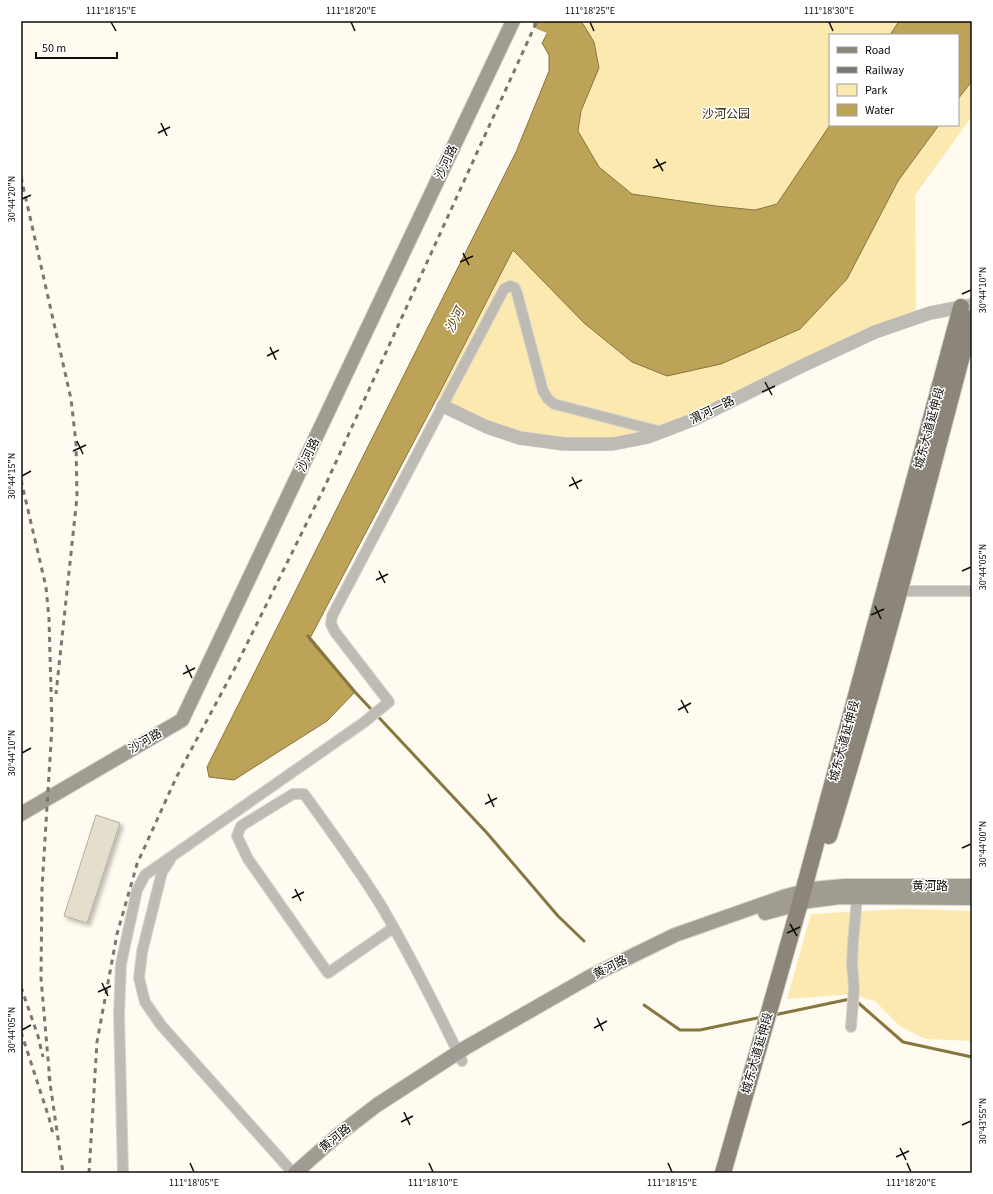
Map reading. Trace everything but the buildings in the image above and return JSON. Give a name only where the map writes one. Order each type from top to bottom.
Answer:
[{"type":"main road","name":"沙河路","points":[[21,814],[182,720],[513,21]]},
{"type":"main road","name":"城东大道延伸段","points":[[735,1173],[787,976],[806,896],[854,754],[900,591],[968,310]]},
{"type":"main road","name":"城东大道延伸段","points":[[723,1173],[806,896],[968,310]]},
{"type":"main road","name":"黄河路","points":[[806,896],[844,886],[972,886]]},
{"type":"main road","name":"黄河路","points":[[294,1173],[332,1140],[377,1105],[460,1057],[591,976],[675,935],[783,897],[972,898]]},
{"type":"main road","name":"黄河路","points":[[308,1173],[348,1138],[460,1057]]},
{"type":"street","points":[[123,1173],[119,1014],[121,964],[137,890],[145,875],[374,715],[389,702],[335,632],[331,624],[332,616],[504,289],[510,286],[515,288],[517,293],[543,391],[548,399],[554,404],[662,432]]},
{"type":"street","name":"渭河一路","points":[[443,406],[488,427],[520,438],[564,444],[613,444],[648,437],[695,419],[795,369],[875,332],[930,313],[968,310]]},
{"type":"street","points":[[900,591],[972,591]]},
{"type":"street","points":[[393,928],[328,973],[248,859],[237,836],[241,826],[293,794],[304,794],[347,852],[393,928],[420,976],[460,1057]]},
{"type":"street","points":[[172,857],[162,872],[142,952],[139,978],[145,1002],[161,1025],[294,1173]]},
{"type":"street","points":[[851,1027],[854,991],[852,963],[857,897]]},
{"type":"green space","name":"沙河公园","points":[[580,21],[899,21],[891,34],[829,34],[829,126],[777,205],[755,210],[632,194],[599,167],[578,131],[581,111],[599,68],[583,24]]},
{"type":"green space","points":[[972,81],[972,116],[915,195],[916,313],[661,427],[613,439],[568,440],[534,436],[490,424],[437,399],[513,250],[584,323],[847,279],[898,181],[938,126],[959,126],[959,98]]},
{"type":"green space","points":[[905,909],[972,911],[972,1041],[926,1039],[901,1027],[875,1001],[852,994],[787,999],[811,914]]},
{"type":"water","points":[[554,21],[580,21],[594,42],[599,68],[581,111],[578,131],[599,167],[632,194],[755,210],[777,204],[829,126],[938,126],[898,181],[847,279],[800,329],[721,364],[667,376],[632,362],[584,323],[513,250],[437,398],[309,640],[355,692],[327,721],[234,780],[209,777],[207,767],[516,152],[549,71],[549,55],[542,43]]},
{"type":"water","points":[[899,21],[972,21],[972,81],[959,98],[959,34],[891,34]]},
{"type":"waterway","name":"沙河","points":[[542,21],[560,28],[563,44]]},
{"type":"waterway","points":[[308,636],[355,692],[487,833],[558,916],[584,941]]},
{"type":"waterway","points":[[774,1015],[850,999]]},
{"type":"waterway","points":[[855,1000],[903,1042],[972,1057]]},
{"type":"waterway","points":[[644,1005],[680,1030],[700,1030],[762,1017]]},
{"type":"railway","points":[[89,1173],[97,1042],[117,934],[137,864],[176,778],[236,666],[325,486],[537,21]]},
{"type":"railway","points":[[21,177],[71,399],[76,443],[77,497],[56,694]]},
{"type":"railway","points":[[21,480],[46,587],[49,619],[52,726],[42,888],[41,978],[50,1082]]},
{"type":"railway","points":[[21,987],[38,1036],[43,1057]]},
{"type":"railway","points":[[21,1032],[53,1134]]},
{"type":"railway","points":[[49,1076],[63,1173]]}]
